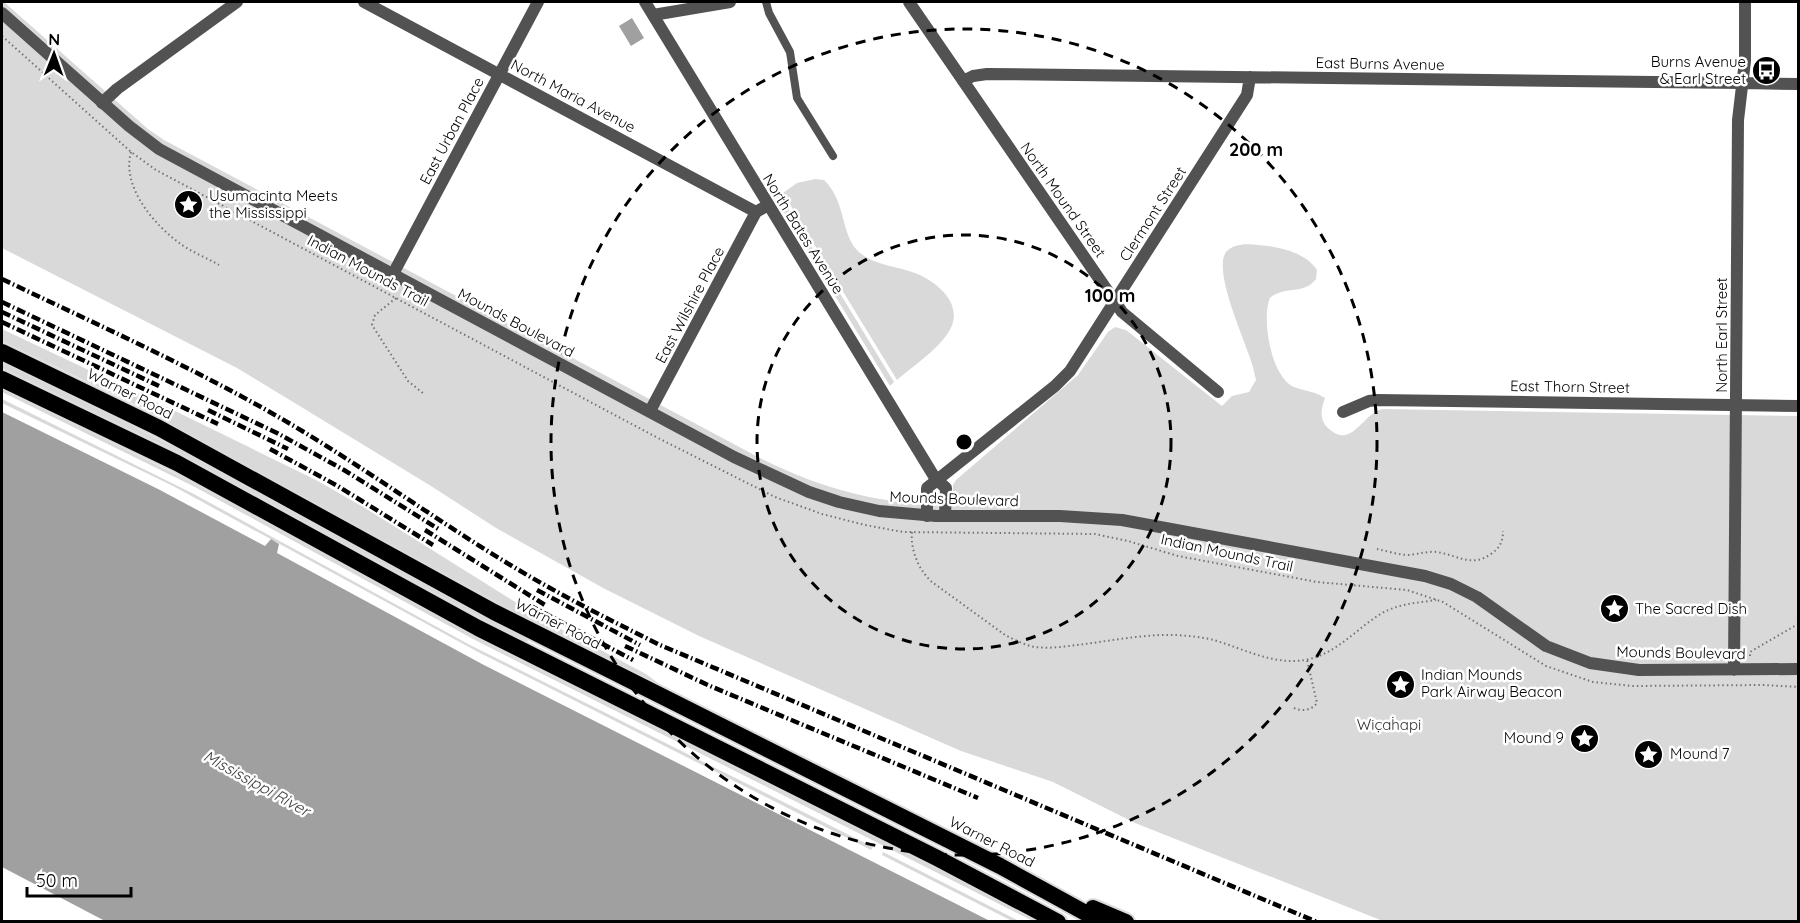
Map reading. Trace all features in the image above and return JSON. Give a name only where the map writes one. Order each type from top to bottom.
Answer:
[{"type":"highway","name":"Warner Road","points":[[2,352],[159,428],[542,637],[1027,879],[1102,921]]},
{"type":"highway","points":[[2,379],[177,463],[478,628],[1058,921]]},
{"type":"highway","points":[[1027,879],[1126,921]]},
{"type":"street","points":[[102,103],[118,87],[237,2]]},
{"type":"street","name":"North Maria Avenue","points":[[364,2],[756,212]]},
{"type":"street","name":"East Urban Place","points":[[393,274],[538,2]]},
{"type":"street","name":"North Bates Avenue","points":[[645,2],[937,482]]},
{"type":"street","points":[[653,15],[730,2]]},
{"type":"street","name":"North Mound Street","points":[[909,2],[1115,302],[1130,320],[1218,392]]},
{"type":"street","name":"North Earl Street","points":[[1734,669],[1738,120],[1744,61],[1745,2]]},
{"type":"street","name":"Mounds Boulevard","points":[[2,14],[102,103],[159,149],[768,474],[809,492],[867,508],[927,516],[1068,516],[1122,520],[1425,576],[1469,593],[1539,643],[1581,661],[1609,667],[1639,670],[1798,669]]},
{"type":"street","name":"East Burns Avenue","points":[[963,81],[973,76],[987,74],[1798,84]]},
{"type":"street","name":"Clermont Street","points":[[927,516],[927,488],[1063,379],[1247,95],[1250,77]]},
{"type":"street","points":[[756,212],[768,205]]},
{"type":"street","name":"East Wilshire Place","points":[[650,411],[756,212]]},
{"type":"street","name":"East Thorn Street","points":[[1343,412],[1377,400],[1798,406]]},
{"type":"street","points":[[937,482],[946,488],[945,516]]},
{"type":"lane","points":[[766,2],[769,13],[790,52],[797,98],[833,156]]},
{"type":"path","name":"Indian Mounds Trail","points":[[2,36],[131,152],[173,180],[656,437]]},
{"type":"path","points":[[131,152],[129,170],[135,191],[142,204],[178,242],[219,265]]},
{"type":"path","points":[[396,298],[375,315],[372,325],[408,381],[424,393]]},
{"type":"path","points":[[1377,549],[1408,555],[1438,552],[1477,561],[1485,559],[1498,549],[1503,531]]},
{"type":"path","points":[[912,532],[913,549],[929,580],[1005,634],[1024,644],[1049,648],[1152,635],[1185,636],[1210,639],[1275,660],[1307,660],[1330,652],[1389,609],[1437,600]]},
{"type":"path","name":"Indian Mounds Trail","points":[[959,534],[1095,534],[1178,556],[1324,584],[1400,589],[1437,600],[1483,627]]},
{"type":"path","points":[[1750,652],[1798,624]]},
{"type":"path","points":[[1294,708],[1304,710],[1316,706],[1317,703],[1307,660]]},
{"type":"path","points":[[1762,687],[1798,687]]},
{"type":"green space","name":"Wic̣aḣapi","points":[[2,2],[148,129],[164,140],[758,457],[806,478],[852,493],[900,502],[952,506],[953,485],[956,480],[1078,375],[1108,332],[1115,327],[1126,330],[1222,406],[1232,396],[1249,392],[1256,380],[1226,288],[1223,258],[1232,247],[1253,244],[1302,256],[1317,270],[1316,279],[1311,284],[1275,294],[1270,298],[1268,332],[1279,372],[1294,387],[1325,398],[1323,420],[1336,434],[1351,433],[1369,416],[1383,409],[1798,416],[1798,921],[1383,921],[1135,823],[1053,782],[961,751],[699,636],[605,589],[496,528],[237,368],[2,248]]},
{"type":"green space","points":[[815,179],[824,180],[837,198],[849,238],[860,253],[879,263],[906,270],[930,281],[939,287],[951,304],[954,313],[953,323],[948,333],[931,352],[897,380],[783,193],[797,183]]},
{"type":"green space","points":[[780,195],[894,382],[890,386],[776,199]]},
{"type":"green space","points":[[2,329],[316,480],[544,620],[646,674],[662,686],[518,614],[142,408],[2,341]]},
{"type":"green space","points":[[2,362],[197,459],[528,640],[527,642],[179,453],[2,368]]},
{"type":"green space","points":[[2,389],[180,476],[490,645],[1039,921],[1033,921],[473,639],[195,487],[2,392]]},
{"type":"green space","points":[[2,399],[192,493],[470,645],[873,847],[871,850],[478,652],[173,486],[2,403]]},
{"type":"green space","points":[[883,852],[1019,921],[1012,921],[882,855]]},
{"type":"water","points":[[632,18],[644,38],[631,46],[619,26]]},
{"type":"water","name":"Mississippi River","points":[[2,412],[158,489],[265,546],[271,539],[279,544],[277,553],[482,664],[990,921],[105,921],[2,867]]},
{"type":"railway","points":[[2,279],[144,346],[248,400],[340,455],[512,566],[660,645],[1317,922]]},
{"type":"railway","points":[[2,302],[277,433],[344,470],[440,530]]},
{"type":"railway","points":[[2,312],[159,386]]},
{"type":"railway","points":[[2,322],[218,424]]},
{"type":"railway","points":[[208,410],[288,449]]},
{"type":"railway","points":[[270,449],[336,485],[433,545]]},
{"type":"railway","points":[[425,530],[545,605]]},
{"type":"railway","points":[[537,590],[640,645]]},
{"type":"railway","points":[[529,605],[633,660]]},
{"type":"railway","points":[[625,646],[710,686],[978,798]]},
{"type":"place","name":"Burns Avenue & Earl Street","points":[[1767,71]]},
{"type":"place","name":"Usumacinta Meets the Mississippi","points":[[188,205]]},
{"type":"place","name":"The Sacred Dish","points":[[1614,609]]},
{"type":"place","name":"Indian Mounds Park Airway Beacon","points":[[1400,684]]},
{"type":"place","name":"Mound 9","points":[[1585,738]]},
{"type":"place","name":"Mound 7","points":[[1649,754]]}]
